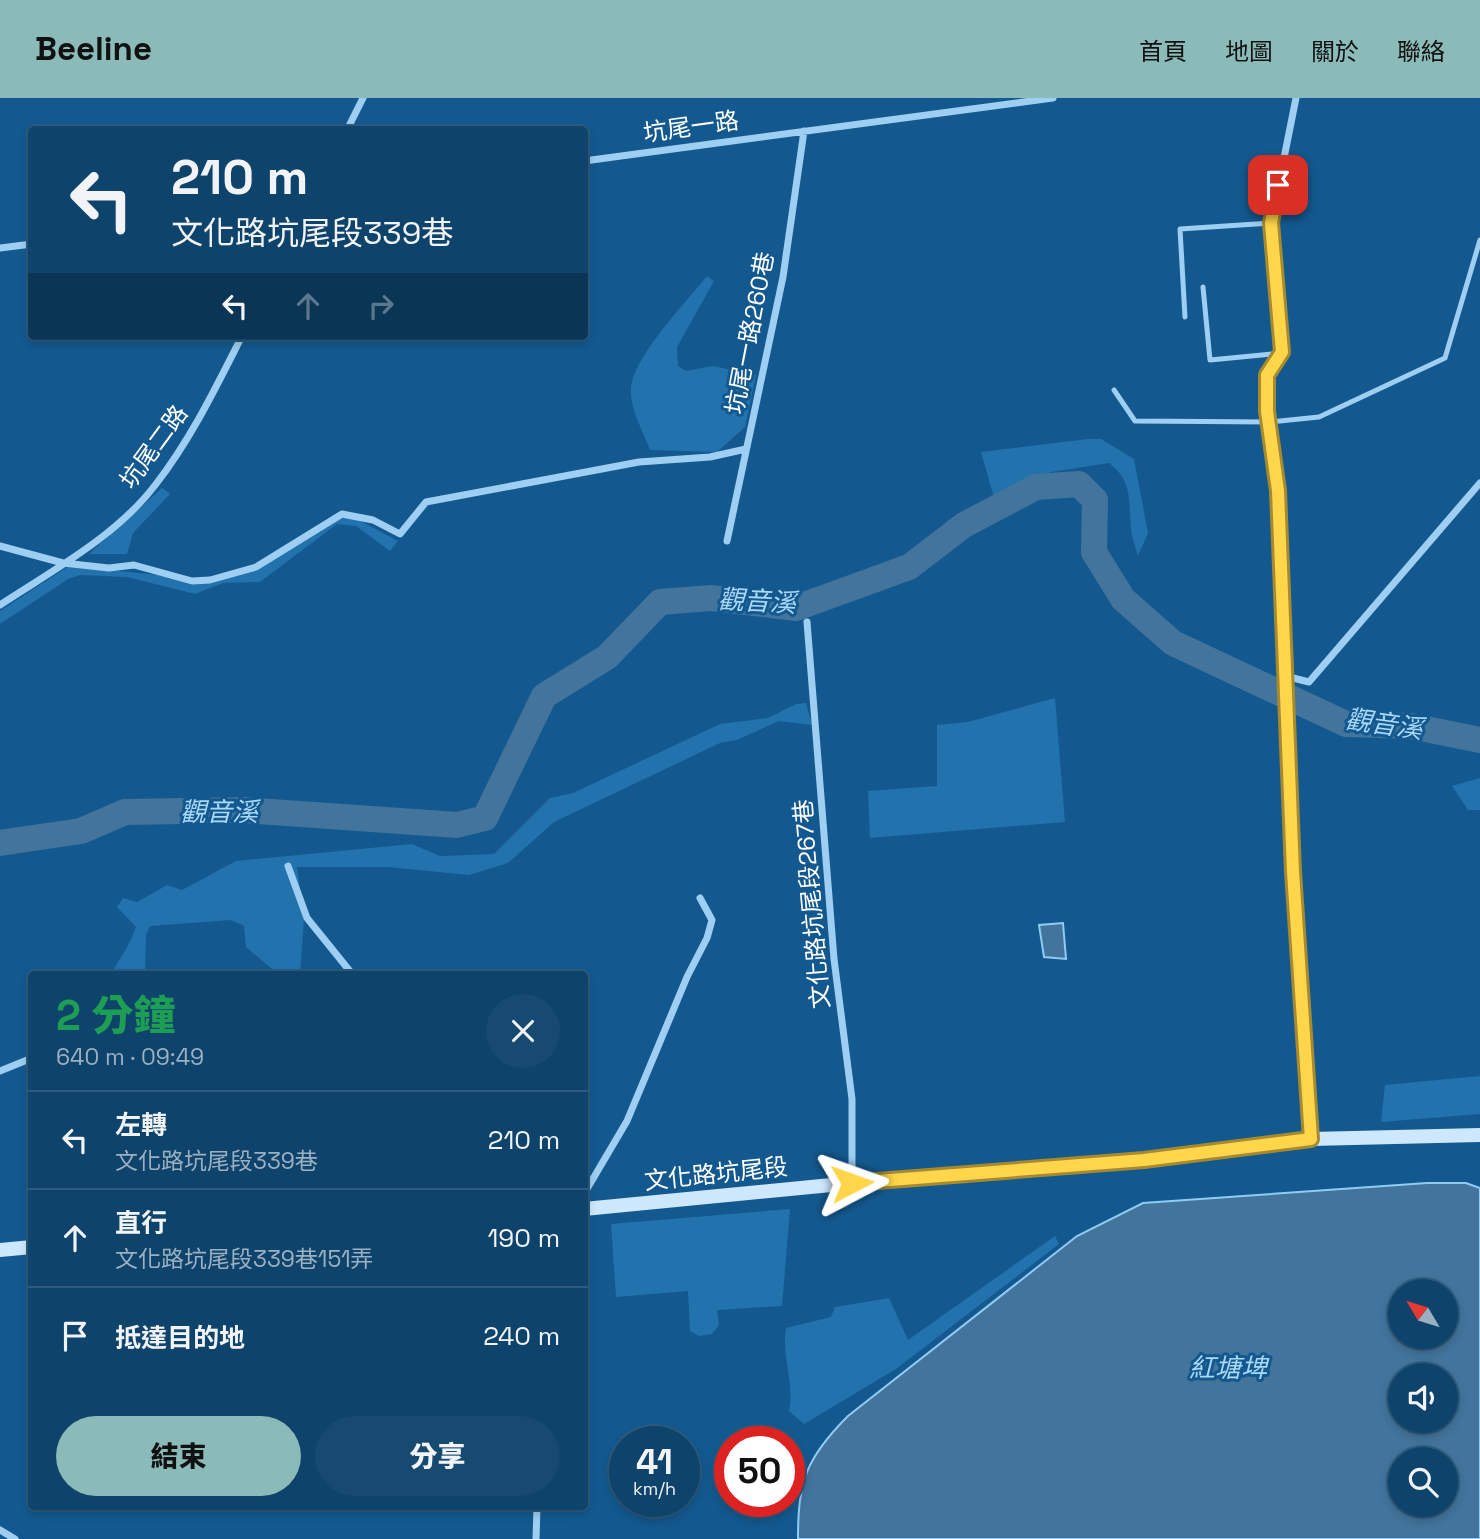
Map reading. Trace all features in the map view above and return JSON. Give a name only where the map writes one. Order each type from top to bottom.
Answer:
[{"type":"main road","name":"文化路坑尾段","points":[[588,1209],[852,1183],[1144,1160],[1311,1139],[1480,1135]]},
{"type":"main road","points":[[0,1250],[28,1247]]},
{"type":"street","points":[[349,126],[363,98]]},
{"type":"street","name":"坑尾一路","points":[[588,160],[1053,98]]},
{"type":"street","points":[[1296,98],[1271,223],[1282,352],[1267,375],[1269,422],[1278,491],[1293,872],[1311,1139]]},
{"type":"street","name":"坑尾一路260巷","points":[[727,541],[783,277],[804,131]]},
{"type":"street","points":[[0,248],[28,244]]},
{"type":"street","name":"坑尾二路","points":[[0,605],[115,525],[155,485],[198,421],[240,340]]},
{"type":"street","points":[[0,546],[63,563],[109,568],[134,565],[192,581],[210,580],[257,567],[342,514],[373,520],[400,534],[426,502],[639,462],[710,457],[746,449]]},
{"type":"street","points":[[1286,678],[1309,682],[1480,483]]},
{"type":"street","name":"文化路坑尾段267巷","points":[[807,622],[834,959],[852,1099],[852,1183]]},
{"type":"street","points":[[288,866],[307,918],[349,971]]},
{"type":"street","points":[[588,1187],[626,1121],[687,977],[707,938],[712,920],[699,898]]},
{"type":"street","points":[[0,1071],[28,1060]]},
{"type":"street","points":[[536,1539],[537,1510]]},
{"type":"street","points":[[0,1530],[15,1539]]},
{"type":"lane","points":[[1185,317],[1180,229],[1271,223]]},
{"type":"lane","points":[[1114,390],[1135,421],[1269,422],[1319,417],[1445,358],[1479,240]]},
{"type":"lane","points":[[1203,287],[1210,360],[1282,352]]},
{"type":"shaded area","points":[[707,276],[714,281],[677,347],[678,366],[686,371],[713,366],[756,375],[745,427],[717,452],[650,450],[633,407],[633,380],[649,349]]},
{"type":"shaded area","points":[[1101,439],[1134,459],[1148,533],[1138,556],[1126,485],[1109,463],[1051,472],[995,501],[981,452]]},
{"type":"shaded area","points":[[162,488],[170,494],[133,533],[127,554],[89,554]]},
{"type":"shaded area","points":[[340,514],[349,515],[398,541],[390,551],[356,526],[337,524],[260,582],[223,583],[195,594],[127,577],[80,575],[68,579],[0,624],[0,611],[69,566],[159,575],[198,583],[258,567]]},
{"type":"shaded area","points":[[1055,698],[1065,822],[870,838],[868,791],[937,786],[937,725],[968,722]]},
{"type":"shaded area","points":[[806,703],[812,725],[779,721],[737,740],[720,743],[554,822],[508,863],[469,875],[388,867],[297,867],[304,919],[300,971],[274,971],[246,947],[244,926],[231,920],[150,926],[146,935],[145,971],[112,971],[136,927],[117,907],[123,898],[137,902],[167,885],[182,890],[236,861],[412,844],[440,856],[494,854],[550,798],[573,793],[720,724],[768,718],[796,704]]},
{"type":"shaded area","points":[[1480,778],[1480,810],[1468,810],[1452,786]]},
{"type":"shaded area","points":[[1480,1076],[1480,1114],[1381,1122],[1385,1085]]},
{"type":"shaded area","points":[[790,1209],[782,1306],[717,1310],[719,1325],[712,1334],[699,1336],[690,1331],[688,1291],[616,1297],[611,1224]]},
{"type":"shaded area","points":[[1055,1236],[1059,1244],[896,1369],[804,1424],[789,1411],[786,1328],[831,1317],[835,1307],[889,1298],[908,1340]]},
{"type":"water","points":[[1063,923],[1066,959],[1044,957],[1039,925]]},
{"type":"water","name":"紅塘埤","points":[[1427,1183],[1466,1183],[1480,1188],[1480,1539],[798,1539],[798,1517],[805,1517],[807,1472],[822,1445],[834,1431],[848,1416],[1077,1236],[1143,1203]]},
{"type":"waterway","name":"觀音溪","points":[[0,843],[81,831],[125,812],[243,810],[457,825],[485,818],[544,696],[607,657],[660,602],[711,598],[796,608],[909,567],[964,525],[1036,487],[1079,484],[1095,500],[1094,552],[1123,599],[1173,643],[1346,724],[1411,726],[1480,740]]},
{"type":"route","points":[[852,1183],[1144,1160],[1311,1139],[1293,872],[1278,491],[1267,411],[1267,375],[1282,352],[1271,223],[1278,185]]}]
